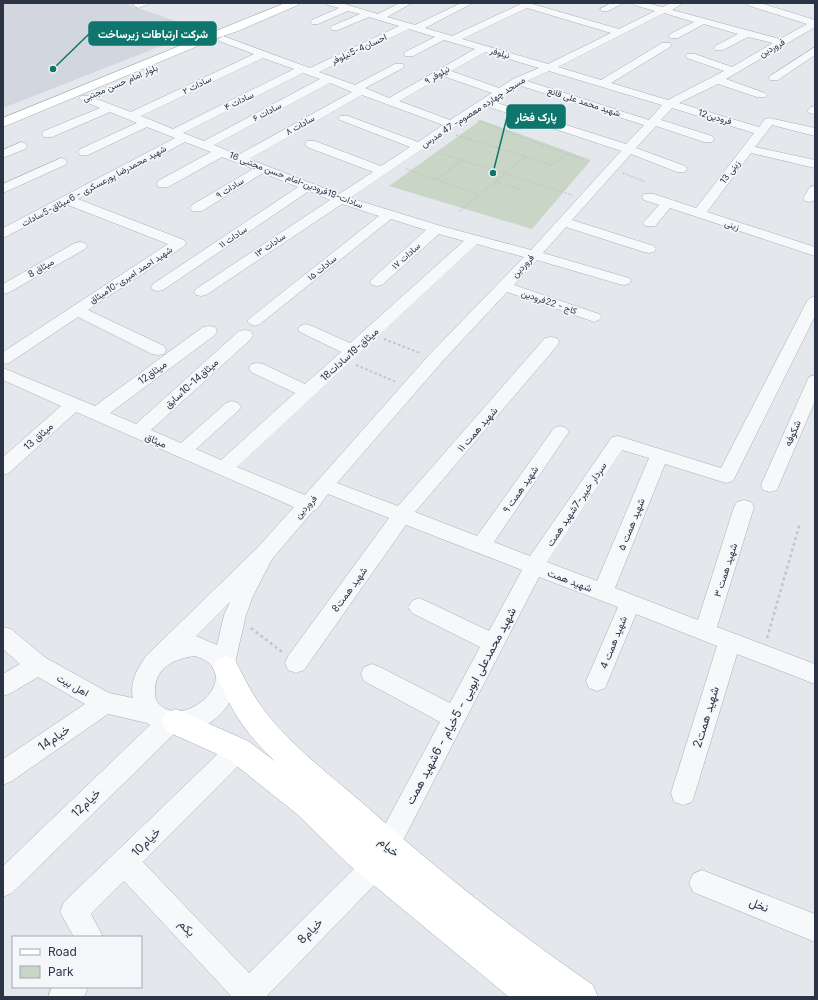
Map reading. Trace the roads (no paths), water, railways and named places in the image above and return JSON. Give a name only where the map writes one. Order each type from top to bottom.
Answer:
[{"type":"main road","name":"بلوار امام حسن مجتبی","points":[[3,123],[294,3]]},
{"type":"main road","name":"بلوار امام حسن مجتبی","points":[[3,132],[223,39],[234,29]]},
{"type":"main road","name":"خیام","points":[[225,666],[250,713],[381,856],[531,996]]},
{"type":"main road","name":"خیام","points":[[166,719],[238,750],[307,804],[359,853],[381,856],[421,875],[525,956],[581,997]]},
{"type":"street","name":"نیلوفر","points":[[331,3],[670,104]]},
{"type":"street","points":[[315,22],[366,3]]},
{"type":"street","points":[[335,28],[374,16],[407,3]]},
{"type":"street","name":"احسان4-5نیلوفر","points":[[307,71],[468,3]]},
{"type":"street","points":[[605,9],[619,3]]},
{"type":"street","points":[[637,3],[782,43]]},
{"type":"street","name":"مسجد چهارده معصوم- 47 مدرس","points":[[339,199],[419,146],[456,128],[484,102],[517,81],[548,68],[678,3]]},
{"type":"street","points":[[454,39],[528,4],[619,32]]},
{"type":"street","points":[[747,4],[815,23]]},
{"type":"street","points":[[765,20],[788,6]]},
{"type":"street","points":[[538,20],[567,8]]},
{"type":"street","points":[[683,16],[696,9]]},
{"type":"street","points":[[576,29],[599,17]]},
{"type":"street","points":[[674,36],[703,21]]},
{"type":"street","name":"فروردین","points":[[162,656],[265,553],[326,486],[435,360],[534,255],[652,122],[670,104],[760,56],[815,23]]},
{"type":"street","points":[[719,48],[747,33]]},
{"type":"street","points":[[409,54],[444,36]]},
{"type":"street","points":[[223,39],[456,128]]},
{"type":"street","points":[[602,84],[666,45]]},
{"type":"street","name":"نیلوفر ۹","points":[[390,102],[484,48]]},
{"type":"street","points":[[774,78],[815,50]]},
{"type":"street","name":"سادات ۲","points":[[132,116],[262,54]]},
{"type":"street","points":[[691,56],[733,71]]},
{"type":"street","points":[[760,56],[792,65]]},
{"type":"street","name":"سادات ۸","points":[[238,159],[399,66]]},
{"type":"street","name":"سادات ۴","points":[[179,135],[307,71]]},
{"type":"street","points":[[444,72],[500,92]]},
{"type":"street","name":"سادات ۶","points":[[205,145],[329,79]]},
{"type":"street","points":[[717,80],[764,93],[748,104]]},
{"type":"street","name":"شهید محمد علی قانع","points":[[517,81],[708,139]]},
{"type":"street","name":"سادات-19فرودین-امام حسن مجتبی 16","points":[[85,98],[339,199],[436,229],[624,281]]},
{"type":"street","points":[[484,102],[628,149],[681,169]]},
{"type":"street","name":"12فرودین","points":[[670,104],[765,126],[815,132]]},
{"type":"street","points":[[48,134],[110,108]]},
{"type":"street","name":"زینی 13","points":[[698,214],[778,109]]},
{"type":"street","points":[[344,118],[419,146]]},
{"type":"street","points":[[84,152],[146,122]]},
{"type":"street","name":"شهید محمدرضا پورعسکری - 6میثاق-5سادات","points":[[3,234],[67,200],[179,135]]},
{"type":"street","points":[[311,144],[382,171]]},
{"type":"street","points":[[3,154],[21,146]]},
{"type":"street","points":[[747,150],[815,164]]},
{"type":"street","points":[[163,184],[221,152]]},
{"type":"street","points":[[4,188],[61,162]]},
{"type":"street","name":"سادات ۹","points":[[198,208],[262,168]]},
{"type":"street","name":"سادات ۱۱","points":[[158,287],[308,186]]},
{"type":"street","name":"زینی","points":[[649,197],[815,252]]},
{"type":"street","name":"سادات ۱۳","points":[[201,292],[339,199]]},
{"type":"street","name":"شهید احمد امیری-10میثاق","points":[[3,359],[179,243],[67,200]]},
{"type":"street","points":[[650,223],[668,204]]},
{"type":"street","name":"سادات ۱۵","points":[[255,321],[389,214]]},
{"type":"street","points":[[563,222],[649,250]]},
{"type":"street","name":"سادات ۱۷","points":[[377,282],[436,229]]},
{"type":"street","name":"18میثاق-19سادات","points":[[224,468],[474,239]]},
{"type":"street","name":"میثاق 8","points":[[3,290],[80,246]]},
{"type":"street","name":"کاج - 22فرودین","points":[[504,286],[594,317]]},
{"type":"street","points":[[659,456],[726,476],[815,301]]},
{"type":"street","points":[[77,310],[158,350]]},
{"type":"street","points":[[306,329],[348,356]]},
{"type":"street","name":"12میثاق","points":[[96,414],[209,331]]},
{"type":"street","name":"میثاق14-10سابق","points":[[138,432],[245,335]]},
{"type":"street","name":"شهید همت ۱۱","points":[[402,515],[551,342]]},
{"type":"street","points":[[256,368],[306,392]]},
{"type":"street","name":"میثاق","points":[[3,375],[309,505]]},
{"type":"street","name":"شکوفه","points":[[770,485],[815,381]]},
{"type":"street","name":"میثاق 13","points":[[3,468],[74,404]]},
{"type":"street","points":[[183,451],[232,407]]},
{"type":"street","name":"شهید همت ۹","points":[[481,545],[560,432]]},
{"type":"street","name":"سردار خیبر-7شهید همت","points":[[534,566],[618,442],[659,456]]},
{"type":"street","name":"شهید همت ۵","points":[[602,592],[659,456]]},
{"type":"street","name":"شهید همت","points":[[326,486],[815,674]]},
{"type":"street","name":"شهید همت ۳","points":[[705,632],[744,507]]},
{"type":"street","name":"8شهید همت","points":[[296,663],[402,515]]},
{"type":"street","name":"فروردین","points":[[225,666],[235,615],[243,595],[265,553]]},
{"type":"street","name":"شهید محمدعلی ابویی - 5خیام - 6شهید همت","points":[[381,856],[534,566]]},
{"type":"street","name":"4 شهید همت","points":[[597,681],[630,603]]},
{"type":"street","points":[[419,607],[494,644]]},
{"type":"street","name":"اهل بیت","points":[[3,636],[38,665],[105,703],[166,719]]},
{"type":"street","name":"2شهید همت","points":[[683,793],[730,641]]},
{"type":"street","points":[[197,646],[212,652],[225,666],[227,678],[226,687],[222,696],[216,705],[198,718],[187,721],[166,719],[145,703],[142,691],[148,672],[162,656],[174,650],[197,646]]},
{"type":"street","points":[[3,686],[38,665]]},
{"type":"street","points":[[372,674],[455,718]]},
{"type":"street","name":"14خیام","points":[[3,773],[105,703]]},
{"type":"street","name":"12خیام","points":[[3,884],[166,719]]},
{"type":"street","name":"10خیام","points":[[88,936],[74,912],[238,750]]},
{"type":"street","name":"8خیام","points":[[247,995],[381,856]]},
{"type":"street","name":"یکم","points":[[125,862],[247,995]]},
{"type":"street","name":"نخل","points":[[702,883],[815,928]]},
{"type":"street","points":[[62,997],[73,988]]},
{"type":"place","name":"شرکت ارتباطات زیرساخت","points":[[53,69]]},
{"type":"place","name":"پارک فخار","points":[[493,173]]}]
